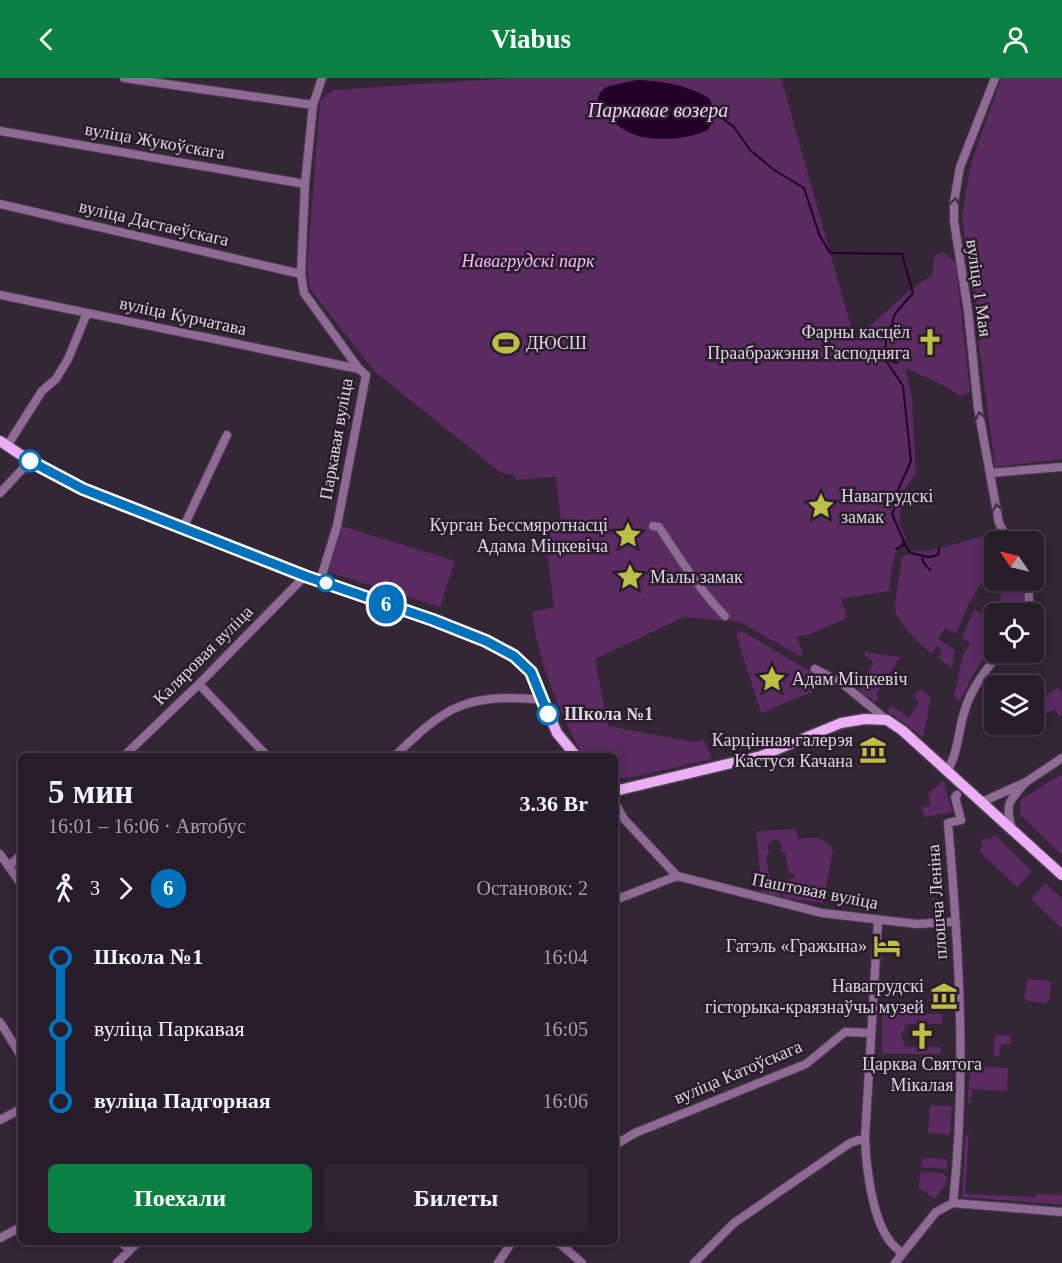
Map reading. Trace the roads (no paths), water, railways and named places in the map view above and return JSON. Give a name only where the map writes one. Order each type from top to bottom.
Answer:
[{"type":"main road","points":[[4,444],[30,461],[83,489],[305,576],[433,620],[486,641],[514,656],[531,672],[557,733],[574,753]]},
{"type":"main road","points":[[618,791],[761,756],[841,723],[866,719],[887,720],[903,731],[1062,874]]},
{"type":"street","points":[[124,78],[313,105]]},
{"type":"street","points":[[196,78],[196,89]]},
{"type":"street","name":"Паркавая вуліца","points":[[320,581],[337,526],[366,375],[359,369],[304,293],[300,274],[305,184],[313,105],[322,78]]},
{"type":"street","name":"вуліца 1 Мая","points":[[995,78],[960,167],[953,212],[968,311],[975,387],[999,523],[1003,531]]},
{"type":"street","name":"вуліца Жукоўскага","points":[[0,131],[305,184]]},
{"type":"street","name":"вуліца Дастаеўскага","points":[[0,204],[300,274]]},
{"type":"street","name":"вуліца Курчатава","points":[[0,295],[359,369]]},
{"type":"street","points":[[4,444],[42,391],[56,379],[68,359],[87,313]]},
{"type":"street","points":[[183,528],[227,435]]},
{"type":"street","points":[[0,493],[30,461]]},
{"type":"street","points":[[990,473],[1062,467]]},
{"type":"street","points":[[653,526],[659,527],[704,594],[725,616]]},
{"type":"street","name":"Каляровая вуліца","points":[[127,753],[305,576]]},
{"type":"street","points":[[947,771],[953,763],[964,712],[978,681],[992,663]]},
{"type":"street","points":[[815,669],[843,684],[887,720]]},
{"type":"street","points":[[199,684],[264,753]]},
{"type":"street","points":[[398,753],[434,720],[453,708],[471,701],[503,698],[543,700]]},
{"type":"street","points":[[982,802],[1026,782],[1062,758]]},
{"type":"street","points":[[1012,829],[1007,807],[1026,782]]},
{"type":"street","name":"плошча Леніна","points":[[953,1203],[961,1104],[959,984],[948,822],[961,820],[955,797],[957,795]]},
{"type":"street","points":[[618,808],[624,819],[677,876],[618,899]]},
{"type":"street","points":[[0,854],[18,880]]},
{"type":"street","points":[[9,866],[18,858]]},
{"type":"street","name":"Паштовая вуліца","points":[[677,876],[822,913],[917,924],[949,922]]},
{"type":"street","points":[[878,921],[866,1138],[868,1169],[880,1221],[888,1239],[902,1254]]},
{"type":"street","points":[[0,1022],[18,1051]]},
{"type":"street","name":"вуліца Катоўскага","points":[[618,1143],[635,1133],[806,1064],[844,1032],[871,1033]]},
{"type":"street","points":[[0,1120],[18,1111]]},
{"type":"street","points":[[694,1263],[734,1223],[850,1143],[866,1138]]},
{"type":"street","points":[[895,1263],[936,1212],[953,1203],[1062,1212]]},
{"type":"street","points":[[0,1238],[18,1229]]},
{"type":"street","points":[[124,1245],[130,1250]]},
{"type":"street","points":[[117,1263],[135,1245]]},
{"type":"street","points":[[498,1263],[510,1245]]},
{"type":"street","points":[[561,1245],[582,1263]]},
{"type":"water","name":"Паркавае возера","points":[[637,80],[674,84],[709,98],[716,114],[708,130],[684,137],[659,139],[636,135],[618,125],[602,110],[599,95],[607,87]]},
{"type":"waterway","points":[[713,114],[734,127],[750,150],[774,170],[804,188],[819,234],[830,253],[902,254],[913,293],[895,314],[886,341],[885,359],[903,386],[911,461],[894,499],[896,505],[892,514],[905,544],[896,549]]},
{"type":"waterway","points":[[885,359],[897,363]]},
{"type":"waterway","points":[[905,544],[910,553],[929,557],[938,555],[939,548]]},
{"type":"waterway","points":[[922,555],[923,562],[930,570]]},
{"type":"place","name":"Фарны касцёл Праабражэння Гасподняга","points":[[930,342]]},
{"type":"place","name":"ДЮСШ","points":[[506,343]]},
{"type":"place","name":"Навагрудскі замак","points":[[821,506]]},
{"type":"place","name":"Курган Бессмяротнасці Адама Міцкевіча","points":[[628,535]]},
{"type":"place","name":"Малы замак","points":[[630,577]]},
{"type":"place","name":"Адам Міцкевіч","points":[[772,679]]},
{"type":"place","name":"Школа №1","points":[[548,714]]},
{"type":"place","name":"Карцінная галерэя Кастуся Качана","points":[[873,750]]},
{"type":"place","name":"Гатэль «Гражына»","points":[[887,946]]},
{"type":"place","name":"Навагрудскі гісторыка-краязнаўчы музей","points":[[944,996]]},
{"type":"place","name":"Царква Святога Мікалая","points":[[922,1036]]},
{"type":"park label","name":"Навагрудскі парк","points":[[528,261]]}]
